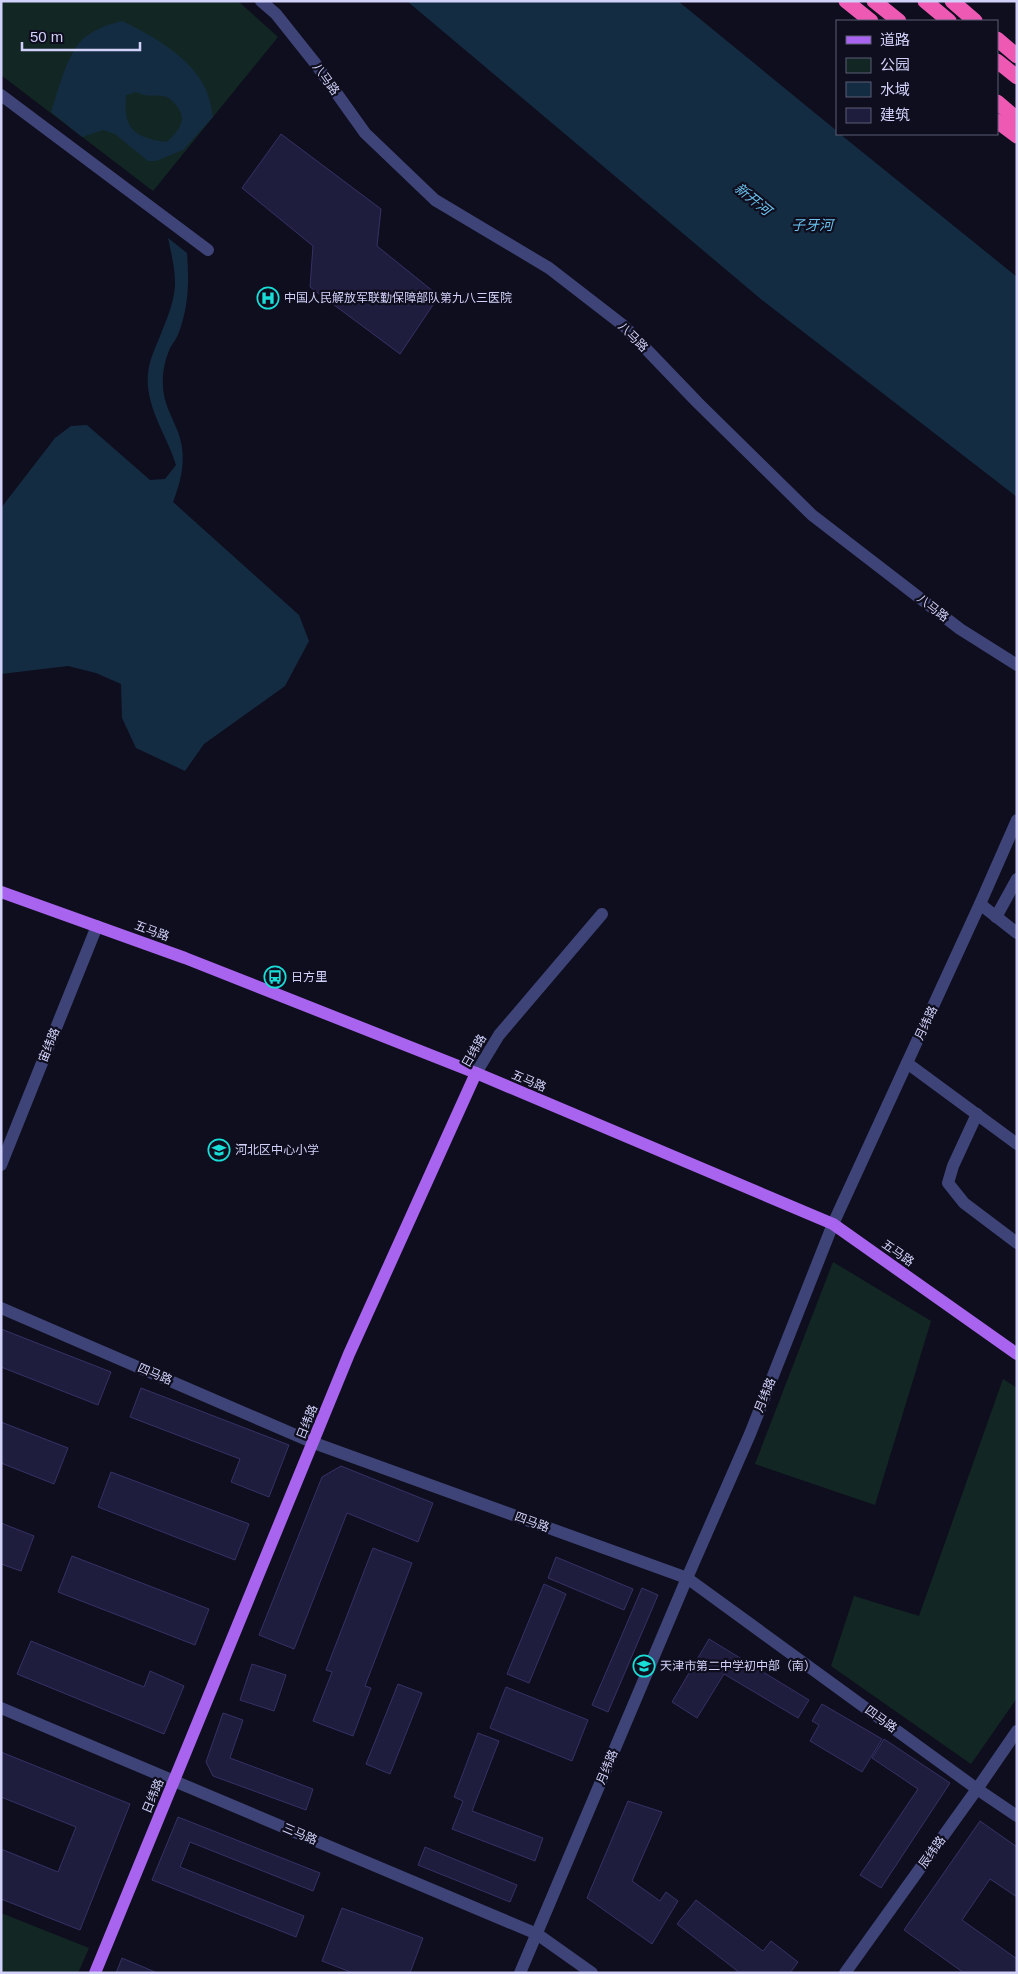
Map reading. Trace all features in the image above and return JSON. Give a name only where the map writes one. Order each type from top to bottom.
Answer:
[{"type":"highway","points":[[846,1],[869,20]]},
{"type":"highway","points":[[874,1],[898,20]]},
{"type":"highway","points":[[925,1],[948,20]]},
{"type":"highway","points":[[952,1],[974,20]]},
{"type":"highway","points":[[998,40],[1017,56]]},
{"type":"highway","points":[[998,62],[1017,77]]},
{"type":"highway","points":[[998,103],[1017,119]]},
{"type":"highway","points":[[998,123],[1017,136]]},
{"type":"main road","name":"五马路","points":[[1,892],[185,958],[476,1074],[833,1224],[1017,1354]]},
{"type":"main road","name":"日纬路","points":[[95,1973],[349,1354],[476,1074]]},
{"type":"street","name":"八马路","points":[[262,1],[276,14],[315,63],[365,133],[435,200],[549,268],[624,326],[698,404],[812,515],[960,628],[1017,665]]},
{"type":"street","points":[[1,95],[208,250]]},
{"type":"street","name":"月纬路","points":[[520,1973],[750,1434],[833,1224],[1017,820]]},
{"type":"street","points":[[996,917],[1017,879]]},
{"type":"street","points":[[980,904],[1017,933]]},
{"type":"street","name":"日纬路","points":[[476,1074],[499,1035],[602,914]]},
{"type":"street","name":"宙纬路","points":[[1,1164],[98,926]]},
{"type":"street","points":[[907,1063],[1017,1144]]},
{"type":"street","points":[[977,1114],[952,1166],[948,1183],[964,1203],[1017,1243]]},
{"type":"street","name":"四马路","points":[[1,1308],[314,1442],[687,1578],[1017,1816]]},
{"type":"street","name":"三马路","points":[[1,1708],[537,1934],[592,1973]]},
{"type":"street","name":"辰纬路","points":[[845,1973],[1017,1731]]},
{"type":"green space","points":[[1,1],[238,1],[278,37],[153,191],[1,75]]},
{"type":"green space","points":[[833,1262],[931,1321],[875,1505],[755,1464]]},
{"type":"green space","points":[[1003,1379],[1017,1388],[1017,1698],[971,1764],[831,1666],[854,1596],[919,1616]]},
{"type":"green space","points":[[1,1913],[89,1948],[78,1973],[1,1973]]},
{"type":"water","name":"子牙河","points":[[407,1],[678,1],[836,130],[836,135],[841,135],[1017,277],[1017,497],[762,300]]},
{"type":"water","points":[[122,21],[144,32],[178,55],[196,74],[210,100],[213,117],[183,150],[156,161],[148,161],[115,134],[103,130],[82,137],[51,112],[68,62],[78,44],[102,27]],"holes":[[[136,92],[167,97],[180,110],[182,116],[180,125],[167,142],[146,138],[133,130],[129,124],[126,116],[126,95]]]},
{"type":"water","points":[[168,238],[187,253],[188,273],[185,312],[178,334],[168,353],[163,376],[164,398],[181,441],[183,459],[179,485],[173,502],[299,615],[309,641],[285,686],[204,744],[185,771],[136,748],[122,718],[121,684],[96,673],[68,666],[1,674],[1,508],[55,438],[71,426],[87,425],[150,480],[165,479],[176,465],[157,421],[148,386],[150,363],[169,313],[175,289],[174,266]]},
{"type":"building","points":[[281,134],[381,209],[377,246],[439,296],[400,354],[310,287],[313,246],[242,188]]},
{"type":"building","points":[[1,1329],[111,1372],[98,1405],[1,1367]]},
{"type":"building","points":[[141,1388],[289,1445],[269,1497],[231,1482],[240,1459],[130,1417]]},
{"type":"building","points":[[1,1422],[68,1448],[54,1484],[1,1463]]},
{"type":"building","points":[[341,1466],[433,1503],[418,1542],[347,1513],[294,1649],[259,1635],[322,1477]]},
{"type":"building","points":[[111,1472],[249,1524],[235,1560],[98,1507]]},
{"type":"building","points":[[1,1523],[34,1536],[21,1571],[1,1564]]},
{"type":"building","points":[[373,1548],[412,1563],[365,1686],[371,1688],[353,1736],[313,1721],[332,1672],[326,1670]]},
{"type":"building","points":[[72,1556],[209,1609],[195,1645],[58,1592]]},
{"type":"building","points":[[556,1557],[633,1589],[624,1610],[548,1578]]},
{"type":"building","points":[[544,1584],[566,1594],[529,1683],[507,1674]]},
{"type":"building","points":[[642,1588],[658,1595],[608,1712],[592,1705]]},
{"type":"building","points":[[709,1639],[809,1700],[798,1718],[724,1674],[697,1718],[672,1702]]},
{"type":"building","points":[[31,1641],[144,1687],[150,1671],[184,1686],[164,1734],[17,1674]]},
{"type":"building","points":[[252,1664],[286,1675],[274,1711],[240,1700]]},
{"type":"building","points":[[398,1684],[422,1693],[390,1774],[366,1764]]},
{"type":"building","points":[[506,1687],[588,1720],[572,1761],[490,1728]]},
{"type":"building","points":[[822,1704],[882,1739],[862,1772],[810,1741],[819,1725],[812,1721]]},
{"type":"building","points":[[223,1713],[243,1720],[230,1758],[313,1789],[306,1810],[213,1776],[206,1762]]},
{"type":"building","points":[[478,1733],[499,1741],[472,1811],[543,1838],[535,1861],[452,1829],[463,1801],[454,1797]]},
{"type":"building","points":[[884,1739],[950,1783],[881,1888],[860,1875],[918,1789],[872,1758]]},
{"type":"building","points":[[1,1752],[130,1804],[80,1930],[1,1899],[1,1849],[58,1872],[76,1827],[1,1797]]},
{"type":"building","points":[[628,1801],[662,1812],[632,1881],[660,1901],[666,1892],[678,1901],[652,1944],[587,1898]]},
{"type":"building","points":[[178,1817],[320,1873],[313,1891],[190,1842],[180,1867],[304,1916],[296,1937],[152,1880]]},
{"type":"building","points":[[980,1821],[1017,1847],[1017,1897],[990,1879],[962,1920],[1017,1959],[1017,1973],[964,1973],[904,1930]]},
{"type":"building","points":[[425,1847],[517,1885],[510,1902],[418,1865]]},
{"type":"building","points":[[696,1900],[763,1951],[771,1941],[798,1962],[790,1973],[740,1973],[677,1924]]},
{"type":"building","points":[[342,1908],[423,1938],[410,1973],[353,1973],[322,1961]]},
{"type":"building","points":[[122,1958],[155,1972],[155,1973],[116,1973]]},
{"type":"place","name":"中国人民解放军联勤保障部队第九八三医院","points":[[268,298]]},
{"type":"place","name":"日方里","points":[[275,977]]},
{"type":"place","name":"河北区中心小学","points":[[219,1150]]},
{"type":"place","name":"天津市第二中学初中部（南）","points":[[644,1666]]},
{"type":"water label","name":"新开河","points":[[753,199]]}]
